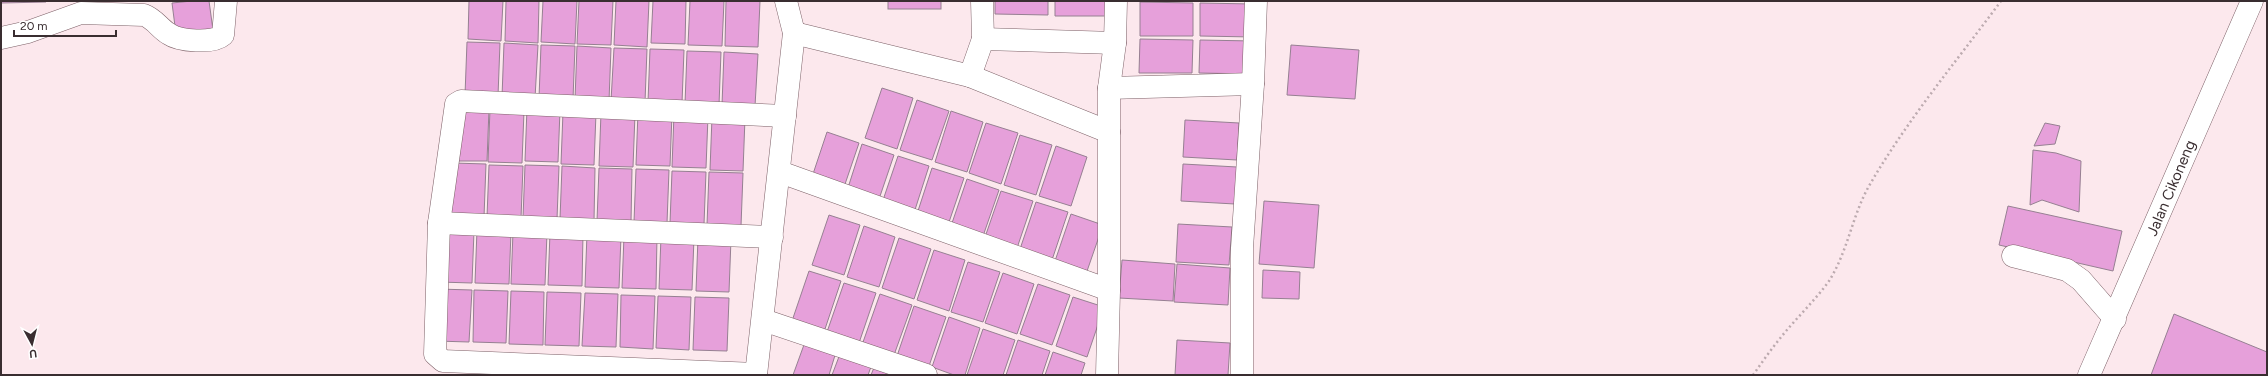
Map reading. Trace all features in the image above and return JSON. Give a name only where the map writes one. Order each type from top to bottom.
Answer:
[{"type":"street","points":[[1,38],[28,32],[81,7],[151,18],[168,34],[179,39],[216,40],[223,35],[226,1]]},
{"type":"street","points":[[785,116],[462,101],[456,104],[439,223],[435,354],[443,361],[756,375],[780,172],[794,33],[786,1]]},
{"type":"street","points":[[970,76],[983,39],[982,1]]},
{"type":"street","points":[[1107,375],[1109,290],[1109,88],[1115,43],[1116,1]]},
{"type":"street","points":[[1242,375],[1242,248],[1253,84],[1256,1]]},
{"type":"street","name":"Jalan Cikoneng","points":[[2089,375],[2115,319],[2252,1]]},
{"type":"street","points":[[794,33],[970,76],[1109,132]]},
{"type":"street","points":[[983,39],[1115,43]]},
{"type":"street","points":[[1109,88],[1253,84]]},
{"type":"street","points":[[780,172],[1109,290]]},
{"type":"street","points":[[439,223],[772,237]]},
{"type":"street","points":[[2013,256],[2067,270],[2081,280],[2115,319]]},
{"type":"street","points":[[763,320],[926,375]]},
{"type":"path","points":[[1753,375],[1778,341],[1829,280],[1846,247],[1860,200],[1876,173],[1907,125],[1954,66],[2001,1]]},
{"type":"building","points":[[1,1],[46,1],[46,2],[1,3]]},
{"type":"building","points":[[209,1],[213,30],[176,34],[172,3]]},
{"type":"building","points":[[469,1],[503,1],[501,41],[468,39]]},
{"type":"building","points":[[506,1],[539,1],[538,43],[505,41]]},
{"type":"building","points":[[543,1],[577,1],[575,44],[541,42]]},
{"type":"building","points":[[579,1],[613,1],[611,45],[577,44]]},
{"type":"building","points":[[616,1],[649,1],[647,47],[614,45]]},
{"type":"building","points":[[653,1],[686,1],[685,44],[651,43]]},
{"type":"building","points":[[690,1],[724,1],[722,46],[688,45]]},
{"type":"building","points":[[726,1],[760,1],[758,47],[725,46]]},
{"type":"building","points":[[888,1],[941,1],[941,9],[888,9]]},
{"type":"building","points":[[995,1],[1048,1],[1048,15],[995,14]]},
{"type":"building","points":[[1055,1],[1108,1],[1107,16],[1055,16]]},
{"type":"building","points":[[1140,2],[1193,3],[1193,36],[1140,36]]},
{"type":"building","points":[[1200,3],[1253,4],[1253,37],[1200,36]]},
{"type":"building","points":[[1140,39],[1193,40],[1192,73],[1139,73]]},
{"type":"building","points":[[1200,40],[1253,41],[1252,74],[1199,73]]},
{"type":"building","points":[[467,42],[500,43],[498,96],[465,95]]},
{"type":"building","points":[[504,43],[538,45],[535,98],[502,97]]},
{"type":"building","points":[[541,45],[575,46],[573,99],[539,98]]},
{"type":"building","points":[[1291,45],[1359,50],[1355,99],[1287,95]]},
{"type":"building","points":[[577,46],[611,48],[609,101],[575,99]]},
{"type":"building","points":[[614,48],[647,49],[645,102],[611,101]]},
{"type":"building","points":[[650,49],[684,50],[682,103],[648,102]]},
{"type":"building","points":[[687,51],[721,52],[719,105],[685,104]]},
{"type":"building","points":[[724,52],[758,54],[755,106],[722,105]]},
{"type":"building","points":[[882,88],[913,98],[897,149],[865,138]]},
{"type":"building","points":[[917,100],[949,111],[932,160],[900,150]]},
{"type":"building","points":[[455,108],[489,109],[487,161],[453,161]]},
{"type":"building","points":[[527,108],[560,110],[558,162],[525,161]]},
{"type":"building","points":[[490,109],[524,111],[522,163],[488,162]]},
{"type":"building","points":[[951,111],[983,122],[967,172],[935,162]]},
{"type":"building","points":[[563,112],[596,113],[594,165],[561,164]]},
{"type":"building","points":[[638,112],[672,114],[670,166],[636,165]]},
{"type":"building","points":[[601,113],[635,114],[633,167],[599,166]]},
{"type":"building","points":[[674,114],[708,116],[706,168],[672,167]]},
{"type":"building","points":[[712,117],[745,118],[743,171],[710,170]]},
{"type":"building","points":[[1185,120],[1239,123],[1237,160],[1183,157]]},
{"type":"building","points":[[986,123],[1018,133],[1001,184],[969,173]]},
{"type":"building","points":[[2045,123],[2060,126],[2055,144],[2034,146]]},
{"type":"building","points":[[827,132],[859,143],[842,193],[810,183]]},
{"type":"building","points":[[1020,135],[1052,145],[1036,195],[1004,185]]},
{"type":"building","points":[[862,144],[894,155],[877,205],[846,194]]},
{"type":"building","points":[[1056,146],[1087,157],[1071,206],[1039,196]]},
{"type":"building","points":[[2033,150],[2056,153],[2081,161],[2079,212],[2042,200],[2030,205]]},
{"type":"building","points":[[898,156],[929,166],[913,216],[881,206]]},
{"type":"building","points":[[453,163],[486,164],[484,217],[451,216]]},
{"type":"building","points":[[1183,164],[1237,167],[1235,204],[1181,201]]},
{"type":"building","points":[[489,165],[523,166],[521,218],[487,217]]},
{"type":"building","points":[[525,165],[559,166],[557,219],[523,218]]},
{"type":"building","points":[[562,166],[595,168],[594,221],[560,219]]},
{"type":"building","points":[[599,168],[632,169],[631,222],[597,221]]},
{"type":"building","points":[[932,168],[964,178],[947,228],[916,217]]},
{"type":"building","points":[[636,169],[669,170],[667,223],[634,222]]},
{"type":"building","points":[[672,171],[706,172],[704,224],[670,223]]},
{"type":"building","points":[[709,172],[743,173],[741,226],[707,225]]},
{"type":"building","points":[[967,179],[999,190],[982,239],[950,229]]},
{"type":"building","points":[[1001,191],[1033,201],[1016,251],[984,240]]},
{"type":"building","points":[[1264,201],[1319,205],[1314,268],[1259,264]]},
{"type":"building","points":[[1036,202],[1068,212],[1051,263],[1019,252]]},
{"type":"building","points":[[2008,206],[2122,231],[2113,271],[1999,245]]},
{"type":"building","points":[[1071,214],[1103,225],[1086,274],[1054,264]]},
{"type":"building","points":[[829,215],[860,225],[844,275],[812,265]]},
{"type":"building","points":[[1178,224],[1232,227],[1229,265],[1176,262]]},
{"type":"building","points":[[864,226],[895,237],[879,287],[847,277]]},
{"type":"building","points":[[441,229],[474,231],[472,283],[439,282]]},
{"type":"building","points":[[477,230],[511,232],[509,284],[475,283]]},
{"type":"building","points":[[513,232],[547,233],[545,285],[511,284]]},
{"type":"building","points":[[550,233],[583,234],[582,286],[548,285]]},
{"type":"building","points":[[587,234],[621,236],[619,288],[585,287]]},
{"type":"building","points":[[624,236],[657,237],[656,289],[622,288]]},
{"type":"building","points":[[661,237],[694,238],[692,290],[659,289]]},
{"type":"building","points":[[698,238],[731,239],[729,292],[696,291]]},
{"type":"building","points":[[899,238],[931,249],[914,299],[882,288]]},
{"type":"building","points":[[934,250],[965,260],[949,311],[917,300]]},
{"type":"building","points":[[1122,260],[1175,264],[1173,301],[1119,298]]},
{"type":"building","points":[[968,262],[1000,272],[983,322],[951,312]]},
{"type":"building","points":[[1177,264],[1230,268],[1228,305],[1174,302]]},
{"type":"building","points":[[1263,270],[1300,272],[1299,299],[1262,298]]},
{"type":"building","points":[[809,271],[841,281],[824,332],[792,321]]},
{"type":"building","points":[[1003,273],[1034,284],[1017,334],[985,323]]},
{"type":"building","points":[[844,283],[876,293],[859,343],[827,332]]},
{"type":"building","points":[[1038,284],[1070,295],[1052,345],[1020,334]]},
{"type":"building","points":[[438,289],[472,290],[469,342],[436,341]]},
{"type":"building","points":[[474,290],[508,291],[506,343],[473,342]]},
{"type":"building","points":[[511,291],[544,292],[543,345],[509,344]]},
{"type":"building","points":[[547,292],[581,293],[579,346],[545,345]]},
{"type":"building","points":[[585,293],[618,294],[616,347],[582,346]]},
{"type":"building","points":[[880,294],[912,305],[894,355],[862,345]]},
{"type":"building","points":[[621,295],[655,296],[653,349],[620,347]]},
{"type":"building","points":[[658,296],[691,297],[689,350],[656,348]]},
{"type":"building","points":[[695,297],[729,298],[727,351],[693,350]]},
{"type":"building","points":[[1073,297],[1104,307],[1087,357],[1056,346]]},
{"type":"building","points":[[914,306],[946,317],[929,366],[897,356]]},
{"type":"building","points":[[2174,314],[2267,352],[2267,375],[2151,375]]},
{"type":"building","points":[[949,317],[980,328],[965,375],[954,375],[932,367]]},
{"type":"building","points":[[983,329],[1015,340],[1003,375],[967,375]]},
{"type":"building","points":[[1018,340],[1050,351],[1042,375],[1006,375]]},
{"type":"building","points":[[1177,340],[1230,343],[1228,375],[1175,375]]},
{"type":"building","points":[[805,342],[836,352],[829,375],[793,375]]},
{"type":"building","points":[[1053,352],[1085,363],[1081,375],[1045,375]]},
{"type":"building","points":[[840,354],[872,364],[868,375],[832,375]]},
{"type":"building","points":[[875,365],[903,375],[871,375]]}]
